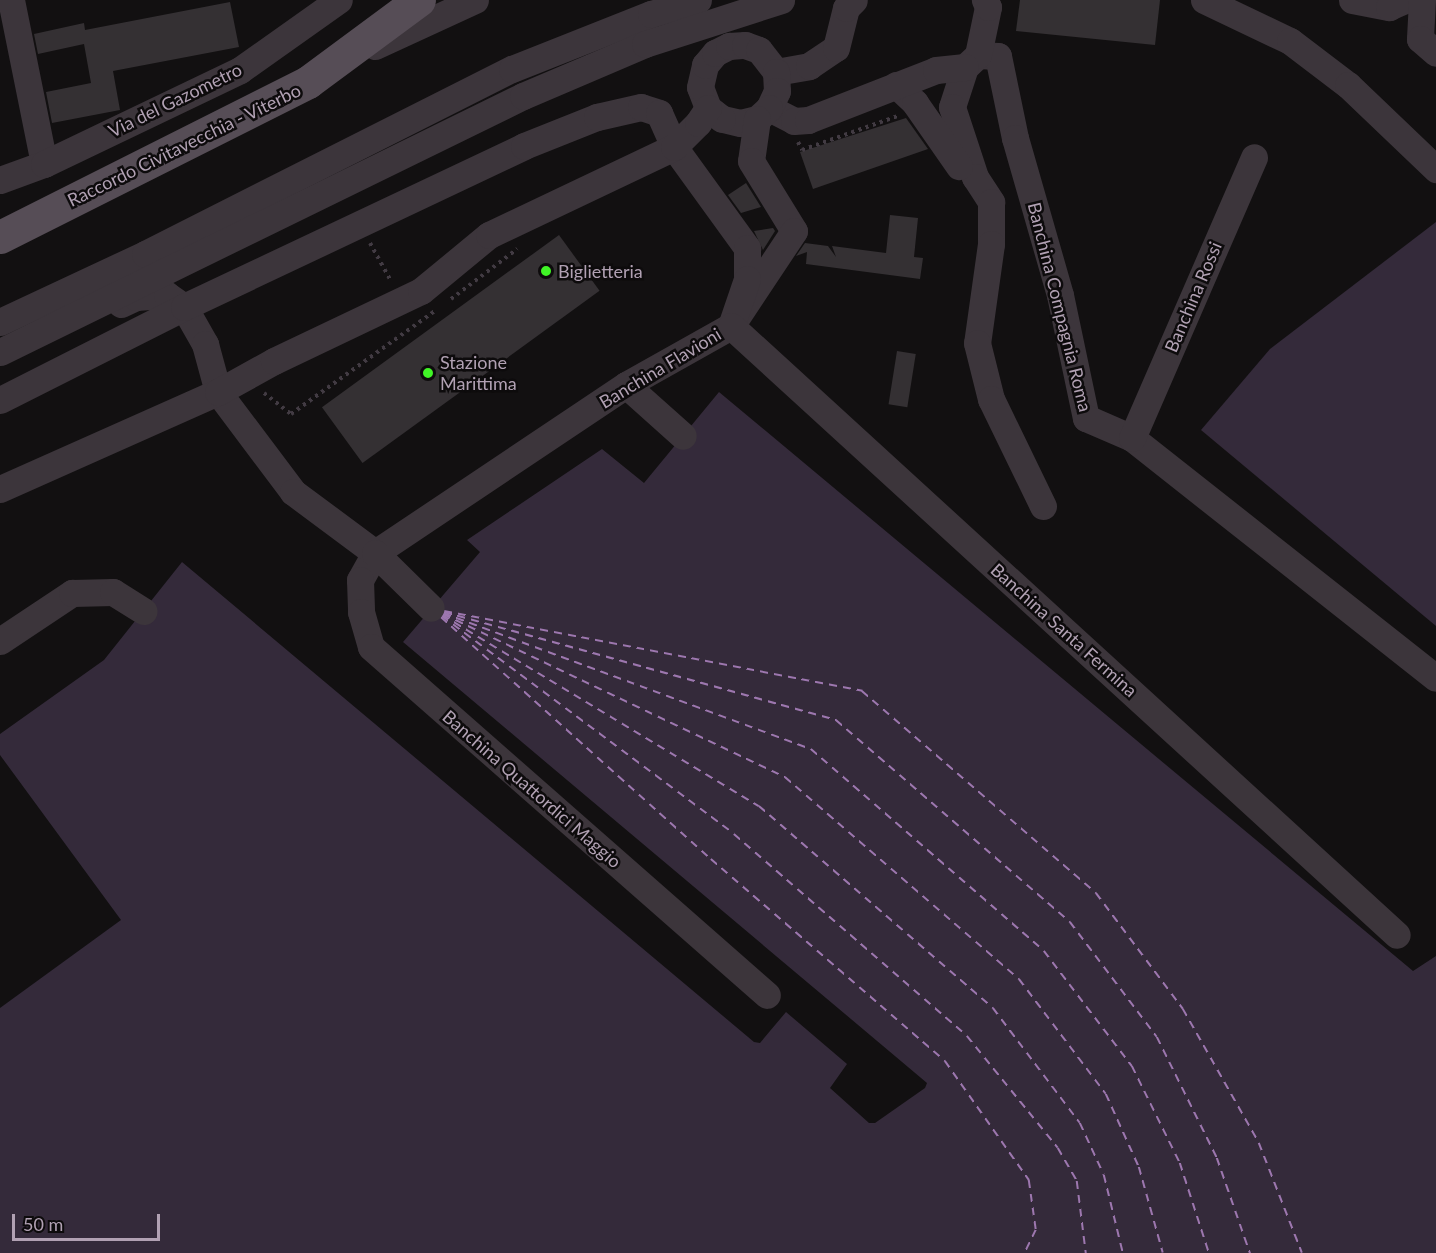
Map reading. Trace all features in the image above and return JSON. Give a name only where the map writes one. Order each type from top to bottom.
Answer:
[{"type":"main road","name":"Raccordo Civitavecchia - Viterbo","points":[[0,212],[261,90],[314,61],[399,0]]},
{"type":"main road","name":"Raccordo Civitavecchia - Viterbo","points":[[0,237],[308,82],[419,0]]},
{"type":"street","points":[[11,0],[44,164]]},
{"type":"street","name":"Via del Gazometro","points":[[0,180],[44,164],[240,70],[339,0]]},
{"type":"street","points":[[308,82],[409,28],[475,0]]},
{"type":"street","points":[[0,322],[146,254],[512,69],[651,14],[698,0]]},
{"type":"street","points":[[854,0],[846,8],[836,48],[808,66],[776,72],[759,50],[745,45],[729,46],[715,53],[705,65],[700,87],[708,108],[722,119],[740,123],[763,113],[794,121],[808,120],[936,70],[972,61]]},
{"type":"street","points":[[985,0],[988,7],[972,61],[952,107],[975,177],[991,202],[991,244],[977,343],[991,399],[1043,506]]},
{"type":"street","points":[[1204,0],[1290,41],[1348,85],[1436,169]]},
{"type":"street","points":[[1352,0],[1389,7],[1405,0]]},
{"type":"street","points":[[1422,0],[1420,39],[1436,52]]},
{"type":"street","points":[[759,50],[771,3]]},
{"type":"street","points":[[0,352],[399,154],[645,44],[771,3]]},
{"type":"street","points":[[645,44],[676,45],[693,51],[705,65]]},
{"type":"street","name":"Banchina Compagnia Roma","points":[[972,61],[998,56],[1015,138],[1060,295],[1086,418],[1132,438],[1436,678]]},
{"type":"street","name":"Banchina Flavioni","points":[[375,553],[626,385],[731,326],[794,231],[751,161],[763,113],[777,91],[776,72]]},
{"type":"street","points":[[896,85],[921,111],[958,165],[975,177]]},
{"type":"street","points":[[0,400],[184,307],[524,146],[597,117],[641,107],[658,113],[674,147],[747,248],[747,279],[731,326]]},
{"type":"street","points":[[0,489],[218,392],[274,361],[422,291],[489,235],[674,147],[698,123],[708,108]]},
{"type":"street","name":"Banchina Rossi","points":[[1132,438],[1254,157]]},
{"type":"street","points":[[0,364],[136,297],[166,295],[184,307],[206,344],[218,392],[293,492],[375,553],[431,608]]},
{"type":"street","name":"Banchina Santa Fermina","points":[[731,326],[1397,935]]},
{"type":"street","points":[[626,385],[683,436]]},
{"type":"street","name":"Banchina Quattordici Maggio","points":[[375,553],[360,580],[362,612],[371,647],[767,995]]},
{"type":"street","points":[[0,641],[72,593],[113,592],[143,611]]},
{"type":"shaded area","points":[[1436,222],[1436,626],[1201,430],[1270,349]]},
{"type":"shaded area","points":[[719,392],[1413,971],[1436,956],[1436,1253],[0,1253],[0,1008],[121,920],[0,755],[0,734],[104,660],[182,562],[754,1042],[760,1043],[786,1012],[847,1064],[830,1088],[869,1123],[875,1123],[925,1088],[927,1083],[403,642],[480,552],[467,540],[602,449],[644,483]]},
{"type":"building","points":[[1020,0],[1160,0],[1155,45],[1016,31]]},
{"type":"building","points":[[230,2],[239,47],[113,71],[120,110],[52,123],[46,92],[91,83],[84,44],[38,54],[34,34],[84,23],[85,30]]},
{"type":"building","points":[[906,118],[928,149],[813,189],[800,152]]},
{"type":"building","points":[[746,183],[761,207],[741,213],[728,195]]},
{"type":"building","points":[[890,215],[918,218],[914,257],[923,258],[920,279],[806,264],[807,252],[796,256],[805,243],[828,246],[836,257],[832,246],[886,253]]},
{"type":"building","points":[[773,228],[775,231],[763,250],[754,231]]},
{"type":"building","name":"Stazione Marittima","points":[[559,235],[600,291],[363,463],[322,407]]},
{"type":"building","points":[[897,351],[916,354],[907,407],[889,404]]},
{"type":"ferry route","points":[[444,611],[862,691],[1096,893],[1183,1009],[1259,1143],[1302,1253]]},
{"type":"ferry route","points":[[444,612],[836,720],[1070,922],[1157,1037],[1217,1158],[1250,1253]]},
{"type":"ferry route","points":[[443,613],[811,749],[1044,951],[1132,1066],[1180,1163],[1209,1253]]},
{"type":"ferry route","points":[[443,614],[785,777],[1019,979],[1106,1094],[1139,1167],[1163,1253]]},
{"type":"ferry route","points":[[442,615],[759,806],[993,1008],[1080,1123],[1104,1175],[1123,1253]]},
{"type":"ferry route","points":[[442,616],[734,834],[967,1036],[1058,1148],[1077,1181],[1086,1253]]},
{"type":"ferry route","points":[[441,617],[711,859],[945,1061],[1029,1180],[1036,1230],[1025,1253]]},
{"type":"place","name":"Biglietteria","points":[[546,271]]},
{"type":"place","name":"Stazione Marittima","points":[[428,373]]}]
